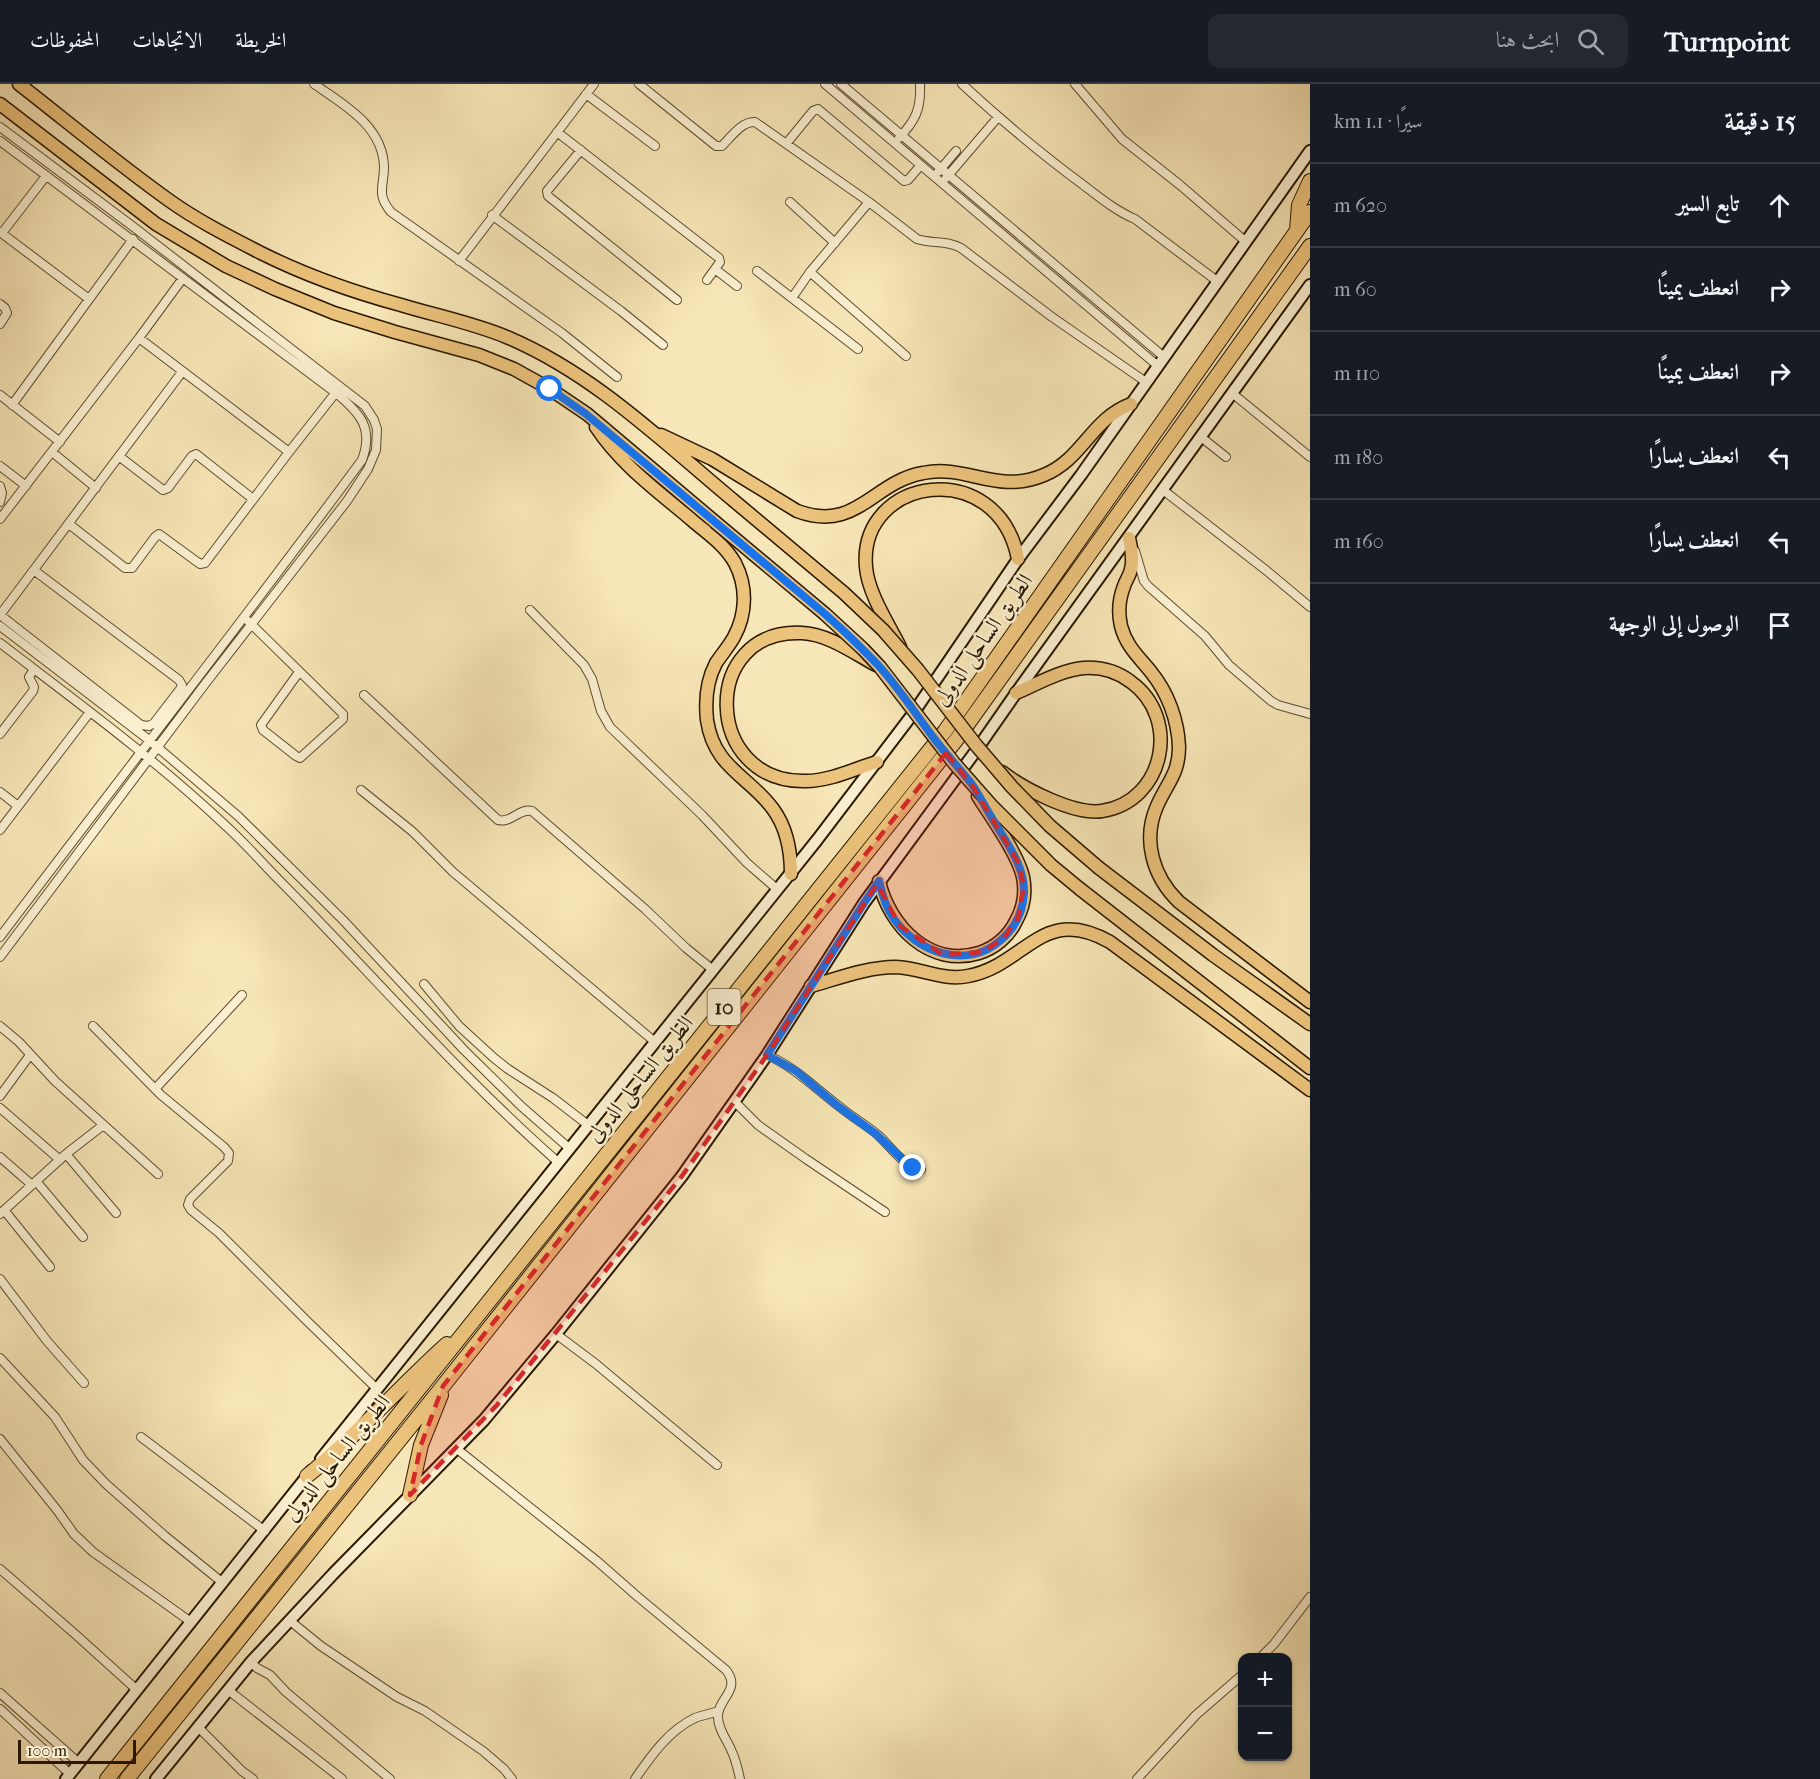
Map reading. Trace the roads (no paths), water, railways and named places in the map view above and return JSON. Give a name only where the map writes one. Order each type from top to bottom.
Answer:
[{"type":"highway","points":[[1297,231],[1299,205],[1310,181]]},
{"type":"highway","name":"الطريق الساحلى الدولى","points":[[107,1779],[945,731],[1310,212]]},
{"type":"highway","name":"الطريق الساحلى الدولى","points":[[127,1779],[443,1386],[957,739],[1310,246]]},
{"type":"highway","points":[[307,1476],[340,1448],[419,1370],[474,1321]]},
{"type":"highway","points":[[410,1496],[421,1445],[443,1386]]},
{"type":"main road","points":[[19,84],[171,201],[216,229],[286,265],[343,287],[402,306],[470,323],[525,345],[605,392],[844,593],[884,630],[994,766],[1050,826],[1099,868],[1213,955],[1310,1024]]},
{"type":"main road","points":[[0,104],[156,224],[226,266],[334,313],[462,349],[497,362],[550,389],[586,414],[825,614],[880,667],[972,784],[1030,846],[1080,889],[1310,1068]]},
{"type":"main road","points":[[650,430],[712,459],[797,511],[826,516],[850,512],[894,483],[921,473],[952,471],[1004,483],[1043,476],[1059,468],[1073,456],[1104,419],[1116,410],[1131,404]]},
{"type":"main road","points":[[586,414],[620,458],[718,542],[733,560],[738,571],[744,593],[742,617],[734,638],[716,663],[710,677],[706,708],[708,723],[712,738],[727,764],[767,802],[778,818],[789,845],[790,874]]},
{"type":"main road","points":[[901,649],[871,586],[866,560],[868,543],[879,521],[896,503],[910,495],[936,489],[961,492],[981,501],[995,512],[1006,526],[1014,542],[1018,560]]},
{"type":"main road","points":[[1129,538],[1132,562],[1120,602],[1121,626],[1131,649],[1156,679],[1167,698],[1175,720],[1179,744],[1178,768],[1157,806],[1151,825],[1151,854],[1157,872],[1166,888],[1179,902],[1310,1002]]},
{"type":"main road","points":[[877,762],[832,777],[808,782],[783,779],[760,768],[742,751],[730,730],[726,693],[740,660],[750,650],[762,641],[790,633],[818,636],[880,667]]},
{"type":"main road","points":[[994,766],[1033,792],[1062,804],[1092,811],[1110,809],[1127,801],[1141,789],[1152,774],[1159,757],[1161,739],[1159,721],[1147,697],[1120,675],[1095,668],[1068,671],[1016,693]]},
{"type":"main road","points":[[879,881],[885,901],[900,926],[924,946],[943,955],[960,956],[983,951],[1004,938],[1018,918],[1024,894],[1021,870],[972,784]]},
{"type":"main road","points":[[811,986],[867,970],[887,968],[908,968],[946,978],[972,976],[998,965],[1039,936],[1063,930],[1088,932],[1110,942],[1310,1090]]},
{"type":"street","points":[[314,84],[346,105],[373,132],[383,157],[384,174],[381,189],[386,206],[397,217],[562,333],[617,376]]},
{"type":"street","points":[[459,261],[594,84]]},
{"type":"street","points":[[639,84],[716,146],[722,146],[741,127],[753,121],[869,202],[917,239],[926,242],[949,243],[961,248],[1053,317],[1146,382]]},
{"type":"street","points":[[841,84],[1144,340],[1161,362]]},
{"type":"street","points":[[894,143],[912,124],[918,111],[920,84]]},
{"type":"street","points":[[962,84],[1056,165],[1120,212],[1135,219],[1217,281]]},
{"type":"street","points":[[1075,84],[1122,139],[1245,241]]},
{"type":"street","points":[[830,86],[920,166],[1137,348],[1161,362]]},
{"type":"street","points":[[586,94],[655,146]]},
{"type":"street","points":[[862,116],[869,108]]},
{"type":"street","points":[[786,144],[813,111],[818,110],[904,180],[908,180],[920,166]]},
{"type":"street","points":[[941,183],[998,117]]},
{"type":"street","points":[[0,127],[341,386],[365,406],[377,429],[373,460],[347,501],[0,957]]},
{"type":"street","points":[[557,132],[719,258],[720,262],[707,280]]},
{"type":"street","points":[[0,141],[336,393],[360,415],[367,440],[363,460],[244,617],[170,708],[150,726],[129,720],[0,626]]},
{"type":"street","points":[[581,150],[547,191],[548,196],[677,300]]},
{"type":"street","points":[[934,177],[956,150]]},
{"type":"street","points":[[0,1709],[68,1776],[265,1531],[376,1388],[778,890],[877,762],[1310,151]]},
{"type":"street","points":[[0,245],[3,234],[46,176]]},
{"type":"street","points":[[61,188],[68,178]]},
{"type":"street","points":[[790,202],[835,243]]},
{"type":"street","points":[[792,298],[810,272],[869,202]]},
{"type":"street","points":[[492,215],[663,345]]},
{"type":"street","points":[[12,405],[132,241],[136,229]]},
{"type":"street","points":[[3,234],[89,299]]},
{"type":"street","points":[[715,269],[737,286]]},
{"type":"street","points":[[757,271],[858,349]]},
{"type":"street","points":[[810,272],[906,356]]},
{"type":"street","points":[[0,519],[183,278]]},
{"type":"street","points":[[156,1779],[251,1662],[289,1620],[484,1420],[682,1176],[767,1055],[879,881],[975,752],[1310,285]]},
{"type":"street","points":[[0,304],[7,313],[0,324]]},
{"type":"street","points":[[139,338],[289,452]]},
{"type":"street","points":[[1137,348],[1144,340]]},
{"type":"street","points":[[182,372],[0,615],[129,720],[149,741],[238,816],[343,920],[421,1005],[521,1106],[569,1148]]},
{"type":"street","points":[[69,524],[125,568],[132,568],[159,534],[202,564],[207,561],[341,386]]},
{"type":"street","points":[[1232,393],[1310,457]]},
{"type":"street","points":[[0,396],[60,442]]},
{"type":"street","points":[[1201,437],[1226,457]]},
{"type":"street","points":[[52,452],[96,488]]},
{"type":"street","points":[[120,457],[163,490],[168,488],[192,456],[196,454],[253,499]]},
{"type":"street","points":[[1,469],[26,486]]},
{"type":"street","points":[[0,486],[2,493],[0,502]]},
{"type":"street","points":[[1163,490],[1310,607]]},
{"type":"street","points":[[338,493],[347,501]]},
{"type":"street","points":[[1129,538],[1138,558],[1144,581],[1205,636],[1229,665],[1271,701],[1310,714]]},
{"type":"street","points":[[0,938],[149,741],[182,685],[34,571]]},
{"type":"street","points":[[530,610],[584,665],[592,679],[600,711],[610,727],[702,815],[747,863],[778,890]]},
{"type":"street","points":[[244,617],[341,711],[344,717],[300,758],[263,730],[261,724],[299,672]]},
{"type":"street","points":[[0,643],[150,759],[227,827],[509,1118],[558,1162]]},
{"type":"street","points":[[0,734],[33,691],[34,687],[29,677],[33,669]]},
{"type":"street","points":[[364,695],[498,820],[508,820],[522,811],[532,811],[713,970]]},
{"type":"street","points":[[0,830],[90,712]]},
{"type":"street","points":[[361,790],[413,832],[453,872],[655,1042]]},
{"type":"street","points":[[0,792],[18,806]]},
{"type":"street","points":[[227,827],[238,816]]},
{"type":"street","points":[[424,984],[459,1026],[486,1051],[588,1125]]},
{"type":"street","points":[[155,1089],[243,995]]},
{"type":"street","points":[[0,1026],[19,1042],[102,1126],[158,1174]]},
{"type":"street","points":[[93,1026],[155,1089],[229,1153],[228,1161],[190,1200],[188,1205],[190,1210],[219,1233],[376,1388]]},
{"type":"street","points":[[0,1096],[30,1055]]},
{"type":"street","points":[[767,1055],[796,1071],[876,1134],[905,1162],[921,1170]]},
{"type":"street","points":[[735,1102],[758,1125],[885,1212]]},
{"type":"street","points":[[509,1118],[521,1106]]},
{"type":"street","points":[[0,1108],[63,1157],[116,1212]]},
{"type":"street","points":[[50,1267],[2,1212],[63,1157],[102,1126]]},
{"type":"street","points":[[539,1145],[551,1132]]},
{"type":"street","points":[[0,1157],[34,1183],[83,1237]]},
{"type":"street","points":[[0,1279],[47,1341],[84,1383]]},
{"type":"street","points":[[556,1334],[596,1364],[717,1465]]},
{"type":"street","points":[[0,1358],[55,1417],[83,1460],[106,1484],[223,1583]]},
{"type":"street","points":[[141,1437],[265,1531]]},
{"type":"street","points":[[0,1438],[74,1534],[93,1552],[191,1622]]},
{"type":"street","points":[[456,1449],[597,1561],[726,1670],[732,1680],[731,1687],[718,1712],[718,1719],[732,1749],[740,1779]]},
{"type":"street","points":[[0,1569],[137,1690]]},
{"type":"street","points":[[1265,1653],[1310,1597]]},
{"type":"street","points":[[289,1620],[321,1646],[397,1697],[425,1712],[483,1750],[512,1779]]},
{"type":"street","points":[[251,1662],[270,1675],[286,1692],[390,1779]]},
{"type":"street","points":[[1137,1779],[1196,1715],[1238,1678]]},
{"type":"street","points":[[228,1690],[342,1779]]},
{"type":"street","points":[[0,1693],[79,1763]]},
{"type":"street","points":[[635,1779],[671,1734],[697,1717],[718,1712]]},
{"type":"street","points":[[198,1727],[253,1779]]}]
